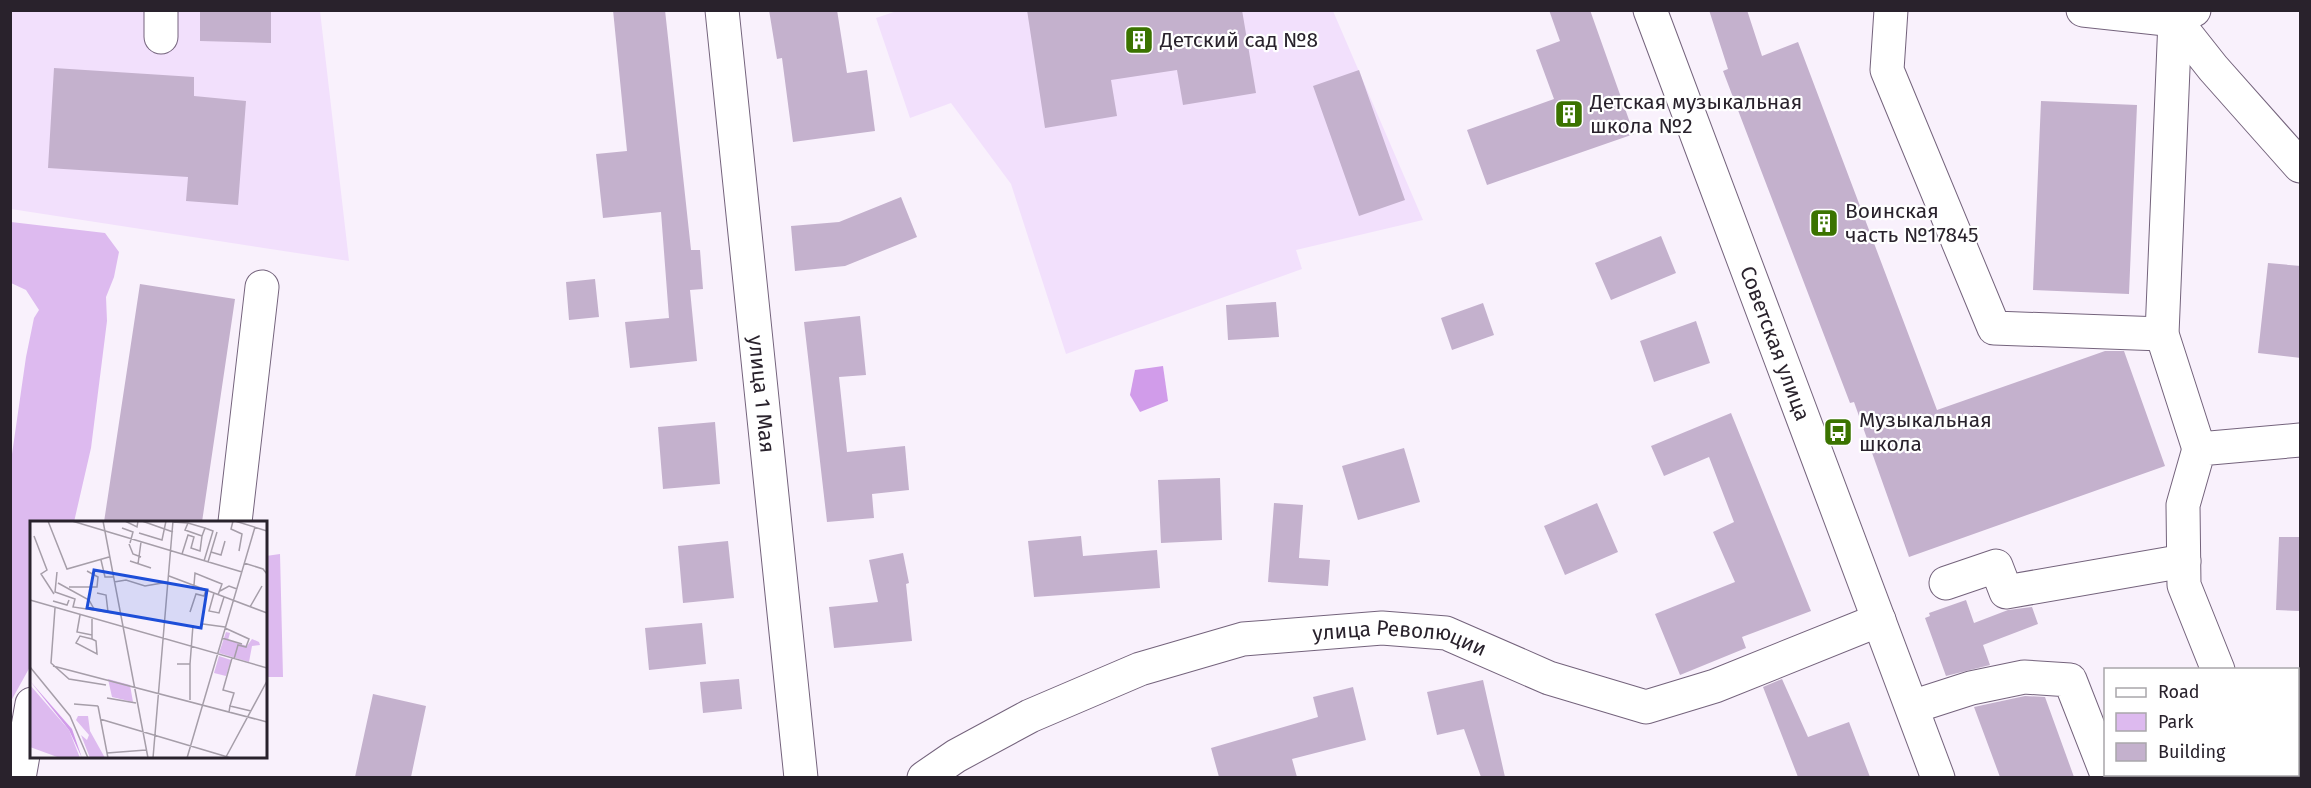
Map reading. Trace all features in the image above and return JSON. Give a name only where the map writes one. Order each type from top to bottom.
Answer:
[{"type":"street","name":"улица 1 Мая","points":[[722,10],[801,777]]},
{"type":"street","name":"Советская улица","points":[[1650,10],[1938,777]]},
{"type":"street","points":[[1891,10],[1887,70],[1994,328],[2162,334]]},
{"type":"street","points":[[2083,10],[2185,15]]},
{"type":"street","points":[[2185,15],[2162,334],[2199,449],[2182,505],[2184,585],[2218,668]]},
{"type":"street","points":[[2185,15],[2213,68],[2301,166]]},
{"type":"street","points":[[235,521],[262,287]]},
{"type":"street","points":[[2199,449],[2301,440]]},
{"type":"street","points":[[1946,583],[1996,566],[2006,592],[2184,561]]},
{"type":"street","name":"улица Революции","points":[[924,777],[956,756],[1030,716],[1140,669],[1244,639],[1382,628],[1446,633],[1550,678],[1646,707],[1715,686],[1879,620]]},
{"type":"street","points":[[1912,707],[1971,688],[2024,677],[2070,680],[2104,767]]},
{"type":"street","points":[[19,777],[30,715]]},
{"type":"shaded area","points":[[900,10],[1333,11],[1423,220],[1296,250],[1302,269],[1066,354],[1011,184],[951,103],[910,118],[876,18]]},
{"type":"shaded area","points":[[10,11],[320,11],[349,261],[11,209]]},
{"type":"shaded area","points":[[1163,366],[1168,401],[1140,412],[1130,395],[1135,370]]},
{"type":"green space","points":[[11,222],[105,233],[119,252],[114,277],[106,297],[107,321],[91,448],[74,521],[30,521],[30,667],[11,701],[11,461],[26,357],[34,318],[39,310],[26,290],[11,283]]},
{"type":"green space","points":[[280,554],[283,677],[267,677],[267,556]]},
{"type":"building","points":[[200,10],[271,10],[271,43],[200,41]]},
{"type":"building","points":[[613,10],[665,10],[691,250],[700,250],[703,289],[690,290],[697,361],[630,368],[625,322],[669,318],[661,212],[603,218],[596,154],[627,151]]},
{"type":"building","points":[[769,10],[837,10],[847,73],[867,70],[875,131],[793,142],[782,58],[777,59]]},
{"type":"building","name":"Детский сад №8","points":[[1027,10],[1242,10],[1256,93],[1183,105],[1177,70],[1111,80],[1117,116],[1045,128]]},
{"type":"building","name":"Детская музыкальная школа №2","points":[[1549,10],[1590,10],[1634,134],[1487,185],[1467,130],[1554,99],[1536,50],[1560,41]]},
{"type":"building","points":[[1709,10],[1747,10],[1762,56],[1798,42],[1937,410],[2105,351],[2124,351],[2165,466],[1909,557],[1854,402],[1850,403],[1723,71],[1728,69]]},
{"type":"building","points":[[54,68],[194,77],[194,96],[246,101],[238,205],[186,201],[188,177],[48,168]]},
{"type":"building","points":[[1359,70],[1405,200],[1359,216],[1313,86]]},
{"type":"building","points":[[2041,101],[2137,105],[2129,294],[2033,290]]},
{"type":"building","points":[[901,197],[917,237],[845,266],[795,271],[791,226],[839,222]]},
{"type":"building","points":[[1661,236],[1676,273],[1611,300],[1595,263]]},
{"type":"building","points":[[2268,263],[2301,266],[2301,358],[2258,353]]},
{"type":"building","points":[[595,279],[599,317],[569,320],[566,282]]},
{"type":"building","points":[[140,284],[235,299],[202,521],[104,521]]},
{"type":"building","points":[[1276,302],[1279,337],[1228,340],[1226,305]]},
{"type":"building","points":[[1483,303],[1494,335],[1452,350],[1441,318]]},
{"type":"building","points":[[860,316],[866,375],[839,377],[847,452],[905,446],[909,490],[872,494],[874,518],[827,522],[804,322]]},
{"type":"building","points":[[1696,321],[1710,363],[1654,382],[1640,341]]},
{"type":"building","points":[[1731,413],[1811,611],[1742,637],[1746,648],[1680,675],[1655,614],[1735,582],[1713,532],[1734,522],[1709,457],[1664,476],[1651,446]]},
{"type":"building","points":[[715,422],[720,484],[663,489],[658,427]]},
{"type":"building","points":[[1404,448],[1420,502],[1358,520],[1342,466]]},
{"type":"building","points":[[1220,478],[1222,540],[1161,543],[1158,480]]},
{"type":"building","points":[[1274,503],[1303,505],[1299,558],[1330,560],[1328,586],[1268,582]]},
{"type":"building","points":[[1597,503],[1618,552],[1565,575],[1544,526]]},
{"type":"building","points":[[1081,536],[1083,556],[1157,550],[1160,588],[1034,597],[1028,541]]},
{"type":"building","points":[[2279,537],[2301,537],[2301,611],[2276,610]]},
{"type":"building","points":[[728,541],[734,598],[683,603],[678,546]]},
{"type":"building","points":[[903,553],[909,583],[906,584],[912,641],[834,648],[829,607],[878,602],[869,560]]},
{"type":"building","points":[[1966,600],[1974,623],[2008,610],[2032,607],[2038,624],[1983,645],[1990,665],[1946,676],[1925,618],[1930,616],[1929,613]]},
{"type":"building","points":[[702,623],[706,664],[649,670],[645,628]]},
{"type":"building","points":[[739,679],[742,709],[703,713],[700,682]]},
{"type":"building","points":[[1782,679],[1808,737],[1849,722],[1870,777],[1798,777],[1763,687]]},
{"type":"building","points":[[1483,680],[1505,777],[1481,777],[1464,729],[1437,735],[1427,692]]},
{"type":"building","points":[[1353,687],[1366,740],[1292,759],[1297,777],[1219,777],[1211,748],[1318,717],[1313,697]]},
{"type":"building","points":[[373,694],[426,706],[411,777],[355,777]]},
{"type":"building","points":[[2025,696],[2045,697],[2074,777],[2000,777],[1974,707]]},
{"type":"place","name":"Детский сад №8","points":[[1139,40]]},
{"type":"place","name":"Детская музыкальная школа №2","points":[[1569,114]]},
{"type":"place","name":"Воинская часть №17845","points":[[1824,223]]},
{"type":"place","name":"Музыкальная школа","points":[[1838,432]]}]
